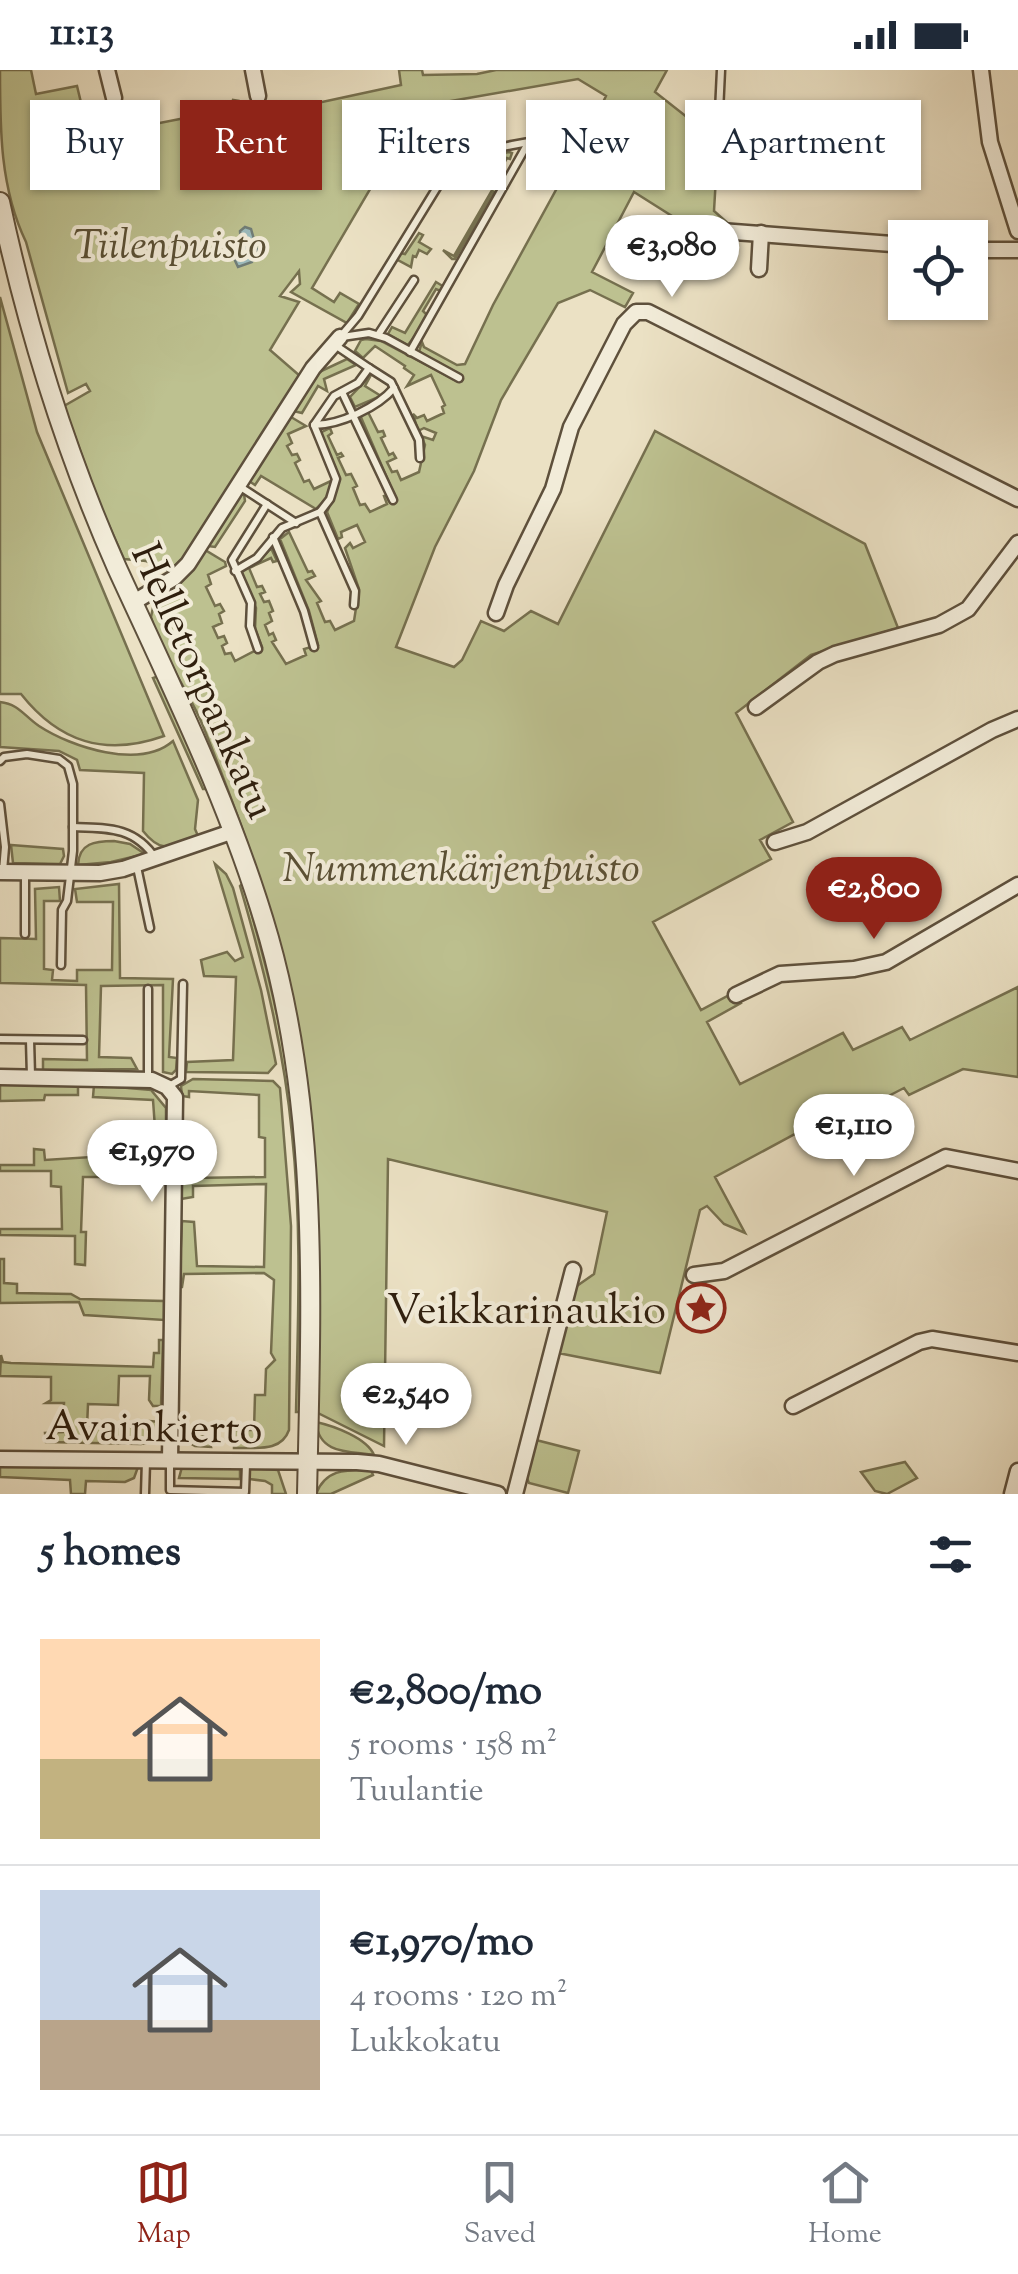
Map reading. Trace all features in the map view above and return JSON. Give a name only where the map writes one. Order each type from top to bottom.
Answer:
[{"type":"street","points":[[108,70],[114,98]]},
{"type":"street","points":[[253,70],[258,96]]},
{"type":"street","points":[[980,70],[990,142],[1018,231]]},
{"type":"street","name":"Helletorpankatu","points":[[0,202],[31,332],[60,422],[134,602],[210,769],[270,942],[296,1072],[310,1222],[306,1494]]},
{"type":"street","points":[[721,231],[888,244]]},
{"type":"street","points":[[759,270],[761,233]]},
{"type":"street","points":[[988,250],[1018,250]]},
{"type":"street","points":[[496,613],[553,489],[571,426],[624,324],[636,312],[648,312],[1018,499]]},
{"type":"street","points":[[134,602],[174,578],[188,564],[312,368],[337,341]]},
{"type":"street","points":[[756,707],[835,654],[939,624],[968,609],[1018,542]]},
{"type":"street","points":[[776,842],[807,832],[1018,719]]},
{"type":"street","points":[[1,872],[100,872],[136,866],[234,831]]},
{"type":"street","points":[[736,995],[780,974],[886,962],[1018,885]]},
{"type":"street","points":[[0,1077],[148,1080],[168,1087],[175,1098],[170,1461]]},
{"type":"street","points":[[694,1275],[724,1271],[946,1156],[1018,1171]]},
{"type":"street","points":[[514,1494],[573,1270]]},
{"type":"street","points":[[793,1406],[902,1350],[932,1339],[1018,1353]]},
{"type":"street","name":"Avainkierto","points":[[0,1458],[379,1464],[468,1490],[498,1494]]},
{"type":"street","points":[[1012,1494],[1018,1471]]},
{"type":"lane","points":[[720,100],[722,70]]},
{"type":"lane","points":[[337,341],[358,316],[452,163],[467,156],[526,144]]},
{"type":"lane","points":[[410,352],[526,148]]},
{"type":"lane","points":[[378,335],[414,280]]},
{"type":"lane","points":[[337,341],[370,333],[378,335],[459,378]]},
{"type":"lane","points":[[337,341],[391,382],[419,440],[420,458]]},
{"type":"lane","points":[[314,425],[334,396],[358,383],[369,368]]},
{"type":"lane","points":[[314,425],[327,425],[354,414],[385,398],[394,388]]},
{"type":"lane","points":[[342,392],[393,500]]},
{"type":"lane","points":[[235,571],[257,558],[272,536],[320,512],[330,500],[336,479],[314,425]]},
{"type":"lane","points":[[238,485],[296,523]]},
{"type":"lane","points":[[258,649],[250,626],[252,609],[232,560],[267,504]]},
{"type":"lane","points":[[320,512],[355,591],[354,605]]},
{"type":"lane","points":[[272,536],[304,611],[314,647]]},
{"type":"lane","points":[[0,762],[4,756],[27,754],[59,759],[68,766],[73,784],[73,827],[67,902],[62,910],[61,965]]},
{"type":"lane","points":[[0,804],[4,848],[1,872]]},
{"type":"lane","points":[[73,827],[119,828],[138,837],[157,860]]},
{"type":"lane","points":[[136,866],[150,928]]},
{"type":"lane","points":[[25,934],[26,872]]},
{"type":"lane","points":[[168,1087],[181,1079],[183,984]]},
{"type":"lane","points":[[148,989],[148,1080]]},
{"type":"lane","points":[[0,1039],[83,1040]]},
{"type":"lane","points":[[30,1040],[31,1078]]},
{"type":"lane","points":[[145,1494],[146,1460]]},
{"type":"lane","points":[[170,1461],[170,1490],[245,1493],[246,1462]]},
{"type":"green space","name":"Nummenkärjenpuisto","points":[[0,70],[31,70],[36,94],[77,86],[80,100],[30,100],[30,190],[160,190],[160,123],[180,119],[180,190],[322,190],[322,102],[401,85],[399,70],[422,70],[423,75],[496,70],[667,70],[655,92],[685,116],[685,190],[715,190],[714,211],[731,226],[751,226],[731,230],[729,252],[634,192],[592,272],[633,293],[625,307],[590,290],[558,303],[501,400],[474,471],[435,547],[396,647],[454,667],[462,660],[481,621],[504,631],[531,611],[558,624],[655,431],[865,544],[898,628],[811,655],[736,713],[793,822],[760,840],[771,859],[653,922],[701,1010],[735,992],[741,1003],[707,1022],[740,1084],[843,1033],[853,1050],[902,1027],[910,1040],[1018,987],[1018,1077],[963,1069],[909,1095],[904,1088],[813,1135],[808,1127],[715,1177],[745,1233],[724,1224],[707,1206],[700,1210],[660,1373],[558,1353],[574,1288],[594,1274],[607,1212],[388,1159],[384,1446],[316,1412],[315,1203],[291,996],[275,929],[236,811],[203,726],[161,645],[151,617],[154,603],[182,581],[205,550],[226,566],[208,575],[211,584],[206,587],[215,606],[220,604],[224,611],[219,614],[222,623],[213,627],[218,638],[224,636],[225,654],[231,653],[235,661],[262,647],[255,629],[256,608],[240,572],[271,548],[277,561],[271,558],[249,568],[257,587],[262,586],[265,592],[260,594],[264,602],[269,601],[273,611],[269,613],[272,621],[265,625],[269,635],[273,633],[276,640],[272,642],[286,664],[306,655],[304,649],[318,645],[309,611],[280,539],[289,532],[308,572],[315,576],[306,580],[321,601],[317,603],[325,622],[330,621],[335,630],[354,621],[359,589],[345,548],[350,543],[353,548],[365,542],[357,525],[341,532],[338,539],[327,512],[337,472],[320,433],[330,428],[332,433],[328,436],[337,455],[343,456],[338,458],[346,475],[351,474],[357,486],[353,488],[360,505],[365,504],[370,512],[387,504],[384,496],[391,502],[396,499],[360,415],[367,410],[378,432],[383,431],[385,436],[381,438],[389,455],[393,453],[396,458],[387,462],[401,480],[419,472],[425,445],[421,436],[433,440],[436,433],[424,428],[418,431],[413,414],[417,418],[424,415],[427,421],[444,413],[445,405],[431,375],[407,386],[414,375],[405,366],[375,346],[363,358],[355,351],[361,340],[381,341],[457,381],[461,375],[419,352],[422,342],[424,347],[457,365],[465,364],[556,190],[665,190],[665,100],[604,100],[606,96],[578,79],[457,100],[342,100],[342,190],[370,190],[312,288],[334,302],[340,293],[359,304],[347,323],[291,292],[300,284],[299,271],[280,296],[299,302],[270,350],[300,376],[185,556],[170,571],[146,561],[124,559],[99,503],[64,406],[90,391],[86,384],[68,393],[11,201],[1,136]]},
{"type":"green space","points":[[492,190],[499,190],[455,259],[443,250],[454,256]]},
{"type":"green space","points":[[419,233],[423,235],[419,242],[431,249],[427,254],[419,250],[411,267],[396,259],[400,253],[405,254]]},
{"type":"green space","points":[[436,282],[446,288],[443,292],[436,289],[423,311],[429,317],[408,345],[388,334],[392,327],[405,333]]},
{"type":"green space","points":[[0,297],[37,432],[164,736],[122,745],[85,741],[51,724],[21,694],[0,694]]},
{"type":"green space","points":[[347,359],[356,365],[324,379],[327,391],[318,386],[302,413],[293,411],[317,373]]},
{"type":"green space","points":[[371,375],[365,386],[381,396],[355,407],[350,397]]},
{"type":"green space","points":[[291,417],[306,426],[288,434],[292,443],[287,446],[300,460],[295,463],[304,482],[309,480],[314,489],[333,480],[326,499],[316,509],[261,476],[255,485],[249,481]]},
{"type":"green space","points":[[244,494],[245,501],[215,547],[208,546],[238,496]]},
{"type":"green space","points":[[159,676],[210,789],[203,789],[153,678]]},
{"type":"green space","points":[[0,702],[17,708],[53,734],[87,748],[143,754],[173,741],[198,800],[198,836],[162,846],[143,831],[144,773],[80,770],[77,760],[59,751],[0,747]]},
{"type":"green space","points":[[114,841],[130,844],[145,854],[78,865],[81,852],[89,845]]},
{"type":"green space","points":[[11,845],[63,849],[64,856],[60,864],[13,863]]},
{"type":"green space","points":[[215,864],[233,888],[261,990],[276,1064],[268,1073],[186,1072],[187,1062],[233,1060],[236,977],[204,976],[201,960],[227,952],[235,961],[243,957]]},
{"type":"green space","points":[[243,883],[275,1003],[293,1118],[300,1244],[299,1412],[298,1238],[292,1134],[278,1040],[240,886]]},
{"type":"green space","points":[[119,884],[120,978],[173,979],[169,1057],[177,1058],[176,1070],[172,1074],[163,1072],[163,985],[101,986],[99,1057],[131,1058],[137,1069],[43,1070],[43,1059],[87,1060],[86,985],[0,983],[0,938],[36,939],[35,889],[59,887],[60,901],[44,901],[44,969],[53,970],[52,980],[77,981],[77,970],[112,970],[113,902],[77,902],[75,889]]},
{"type":"green space","points":[[193,1079],[273,1081],[280,1088],[291,1226],[289,1430],[274,1446],[234,1448],[234,1430],[254,1430],[255,1395],[265,1395],[266,1369],[275,1360],[271,1353],[274,1280],[264,1273],[184,1274],[179,1287],[182,1221],[194,1222],[197,1266],[264,1267],[266,1184],[193,1186],[193,1197],[181,1199],[181,1168],[191,1178],[265,1177],[265,1138],[259,1137],[259,1095],[189,1091],[189,1097],[182,1096],[181,1086]]},
{"type":"green space","points":[[0,1084],[78,1085],[78,1095],[0,1101]]},
{"type":"green space","points":[[94,1085],[151,1090],[166,1108],[166,1128],[155,1128],[153,1100],[93,1097]]},
{"type":"green space","points":[[34,1149],[44,1150],[45,1160],[107,1156],[107,1160],[160,1161],[166,1150],[166,1184],[143,1183],[142,1177],[83,1177],[81,1232],[86,1232],[85,1265],[75,1264],[75,1236],[0,1235],[0,1229],[62,1229],[61,1187],[51,1186],[51,1171],[0,1171],[0,1165],[34,1165]]},
{"type":"green space","points":[[0,1259],[4,1259],[4,1283],[17,1284],[17,1293],[164,1301],[164,1320],[84,1315],[79,1302],[0,1303]]},
{"type":"green space","points":[[159,1340],[163,1340],[161,1406],[153,1406],[149,1400],[150,1376],[119,1376],[118,1405],[88,1404],[87,1427],[137,1427],[149,1421],[161,1422],[162,1440],[141,1444],[46,1442],[45,1433],[63,1432],[64,1403],[46,1403],[51,1400],[51,1377],[0,1376],[1,1355],[3,1362],[11,1363],[153,1367]]},
{"type":"green space","points":[[316,1422],[357,1438],[374,1455],[329,1446],[318,1433]]},
{"type":"green space","points":[[193,1428],[209,1439],[211,1447],[178,1440],[176,1429]]},
{"type":"green space","points":[[536,1440],[579,1451],[568,1493],[529,1483],[526,1476]]},
{"type":"green space","points":[[905,1462],[917,1478],[887,1494],[875,1491],[861,1472]]},
{"type":"green space","points":[[0,1465],[138,1467],[134,1478],[125,1482],[86,1481],[85,1494],[71,1494],[70,1480],[0,1477]]},
{"type":"green space","points":[[182,1467],[240,1468],[240,1479],[179,1478]]},
{"type":"green space","points":[[249,1468],[278,1470],[286,1494],[272,1494],[272,1485],[249,1479]]},
{"type":"green space","points":[[371,1470],[373,1475],[331,1494],[316,1494],[331,1475]]},
{"type":"water","points":[[245,227],[251,229],[257,250],[252,262],[238,267],[231,252],[241,246],[240,231]]},
{"type":"place","name":"Veikkarinaukio","points":[[701,1308]]},
{"type":"park label","name":"Tiilenpuisto","points":[[170,243]]}]
